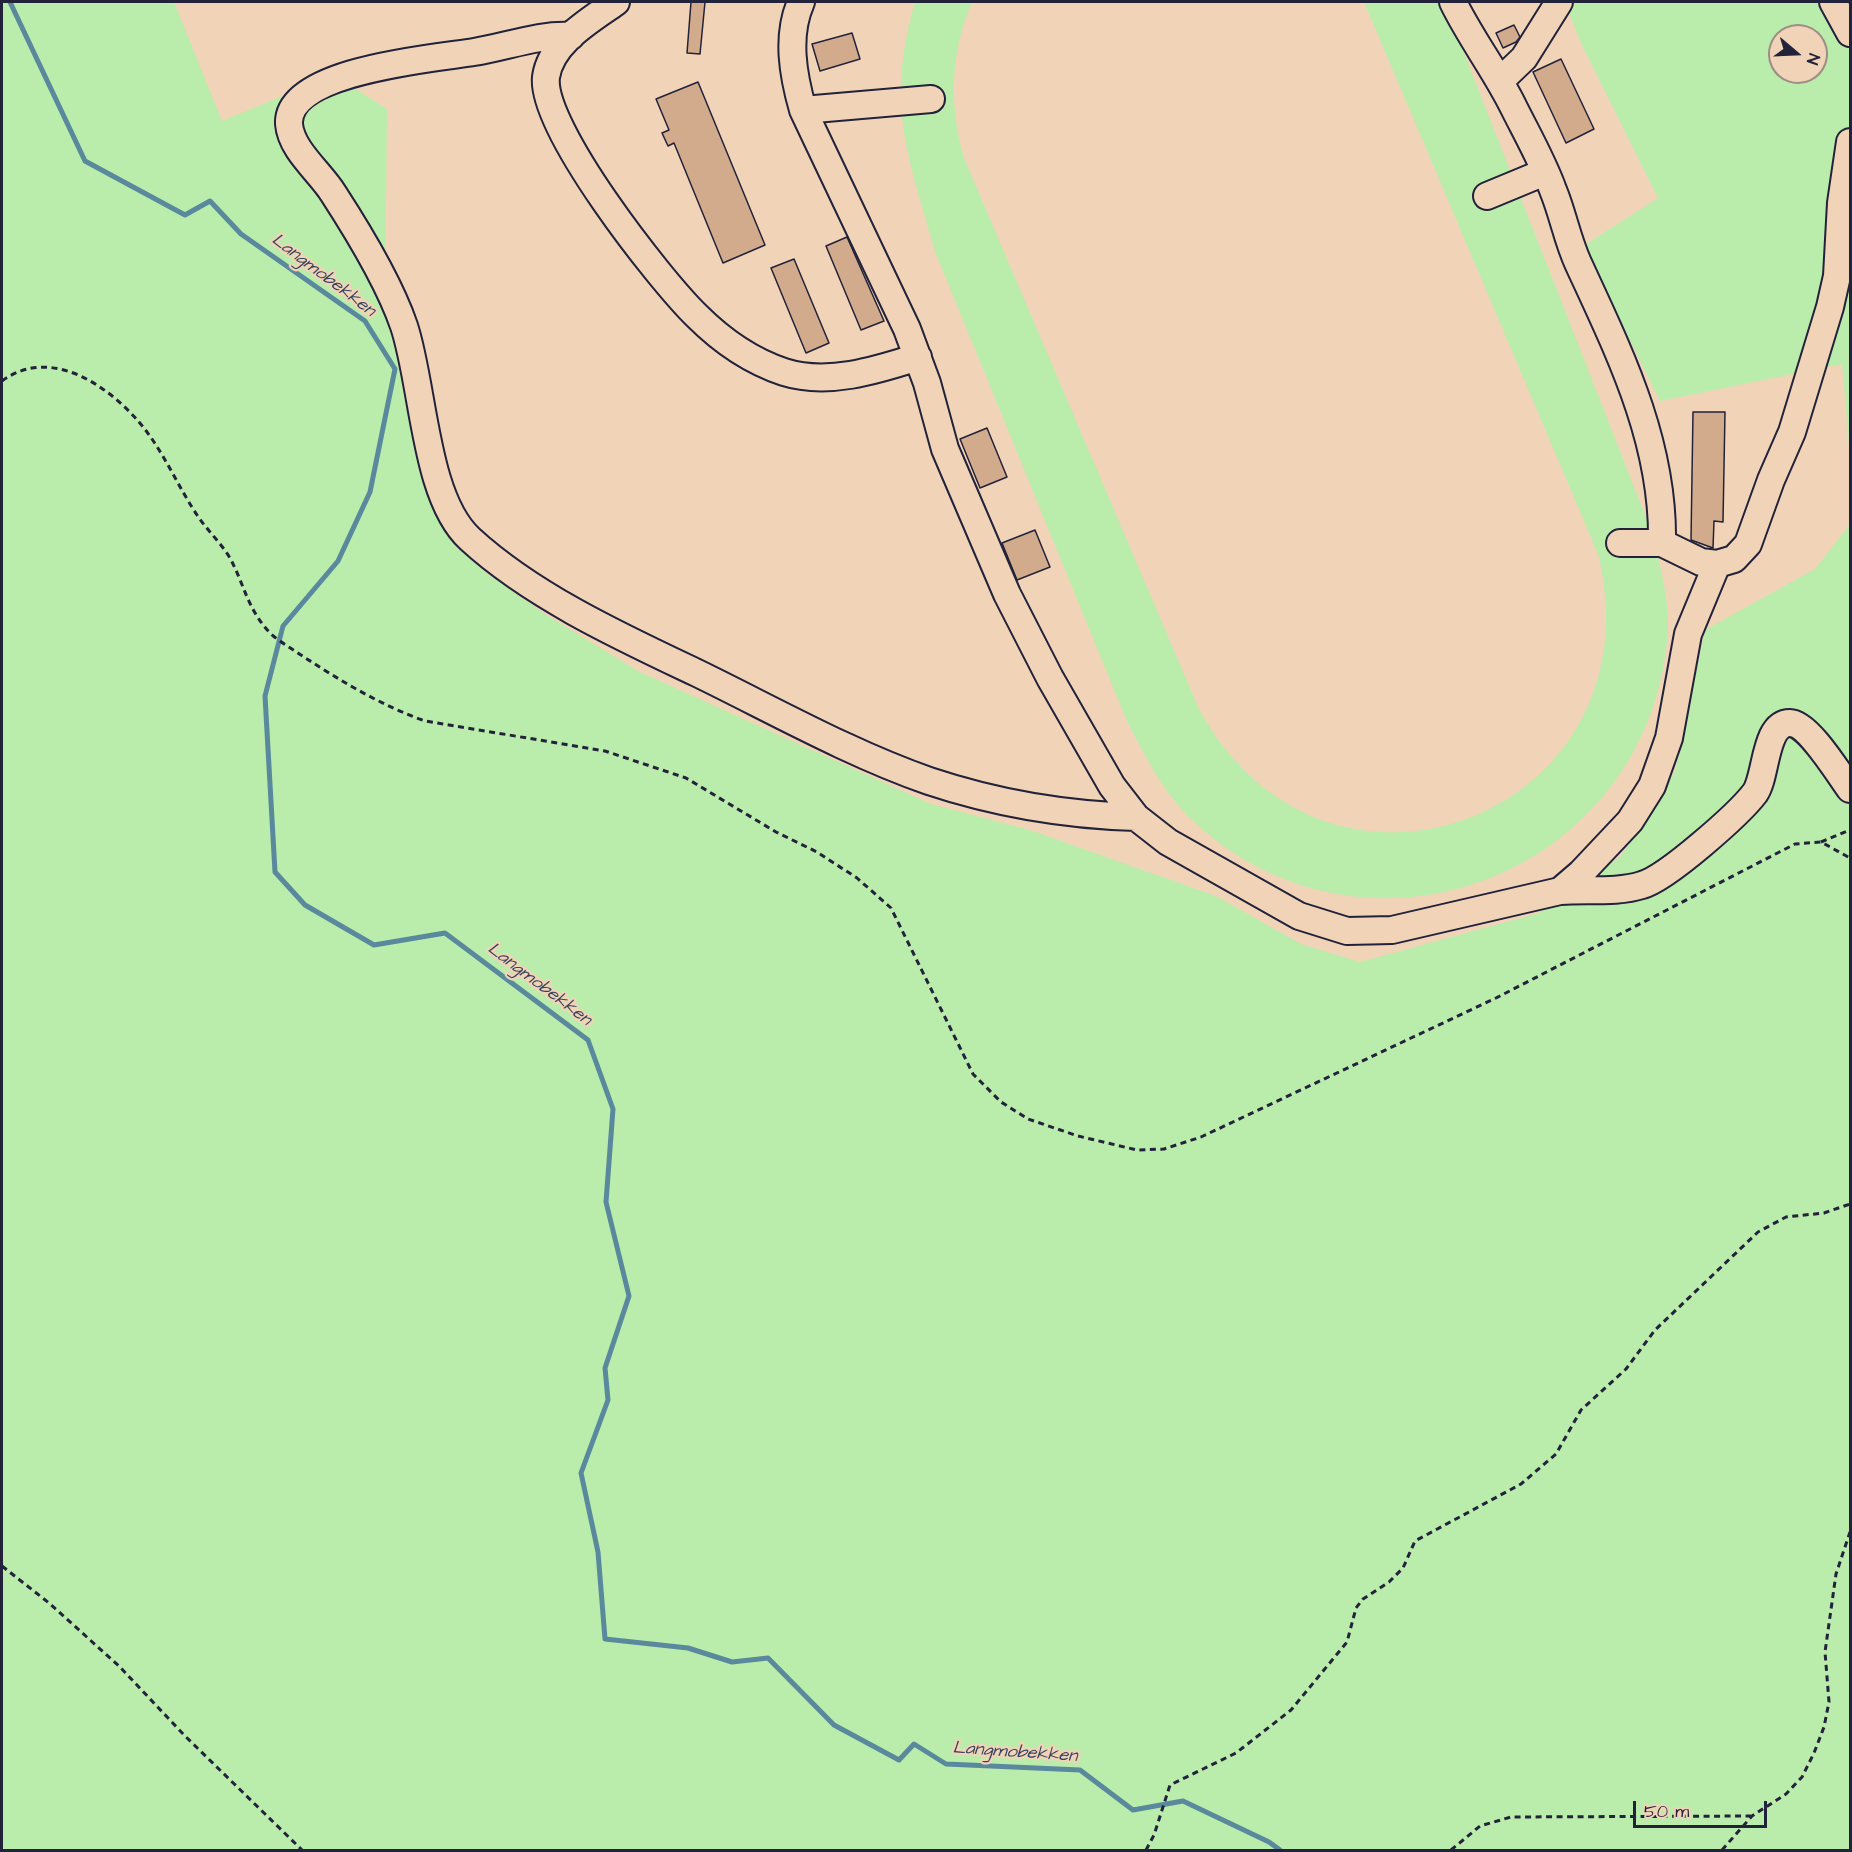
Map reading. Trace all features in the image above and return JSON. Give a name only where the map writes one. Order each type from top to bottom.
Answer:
[{"type":"street","points":[[616,2],[571,36],[560,48],[548,68],[546,87],[552,112],[579,162],[611,210],[662,277],[698,317],[750,357],[800,376],[831,377],[860,373],[918,357]]},
{"type":"street","points":[[801,2],[792,57],[795,84],[803,110],[811,131],[891,292],[918,357],[945,449],[1007,594],[1050,678],[1112,786],[1136,817],[1167,842],[1248,890],[1299,916],[1334,929],[1360,932],[1392,930],[1560,891],[1639,886],[1667,871],[1713,833],[1756,792],[1774,733],[1785,724],[1795,724],[1808,732],[1851,789]]},
{"type":"street","points":[[1453,2],[1472,39],[1500,81],[1545,171],[1564,219],[1570,243],[1625,366],[1644,417],[1660,504],[1662,543]]},
{"type":"street","points":[[1500,81],[1524,58],[1559,2]]},
{"type":"street","points":[[1833,2],[1851,33]]},
{"type":"street","points":[[571,36],[406,62],[344,76],[299,99],[290,117],[292,138],[344,211],[402,320],[411,348],[432,457],[454,520],[469,538],[486,552],[565,605],[640,646],[867,756],[943,785],[1044,809],[1136,817]]},
{"type":"street","points":[[803,110],[931,99]]},
{"type":"street","points":[[1620,543],[1662,543],[1701,562],[1717,564],[1734,560],[1748,543],[1771,480],[1792,432],[1834,291],[1842,193],[1851,142]]},
{"type":"street","points":[[1487,196],[1545,171]]},
{"type":"street","points":[[1560,891],[1630,821],[1652,786],[1669,738],[1688,634],[1717,564]]},
{"type":"path","points":[[2,381],[24,367],[47,366],[84,377],[122,406],[145,430],[197,514],[230,558],[242,591],[257,617],[273,635],[325,671],[405,714],[425,721],[605,751],[686,778],[776,832],[818,852],[857,878],[891,908],[973,1074],[1001,1102],[1028,1119],[1078,1136],[1137,1150],[1164,1149],[1201,1137],[1496,998],[1795,844],[1821,842],[1851,830]]},
{"type":"path","points":[[1821,842],[1851,858]]},
{"type":"path","points":[[1146,1851],[1170,1785],[1236,1753],[1291,1710],[1347,1642],[1356,1608],[1363,1599],[1389,1582],[1403,1568],[1415,1541],[1521,1484],[1556,1454],[1581,1410],[1626,1369],[1654,1330],[1758,1232],[1786,1217],[1824,1214],[1851,1204]]},
{"type":"path","points":[[1722,1851],[1752,1816],[1786,1794],[1802,1777],[1824,1726],[1829,1702],[1825,1652],[1829,1618],[1836,1574],[1851,1533]]},
{"type":"path","points":[[2,1566],[49,1603],[119,1666],[185,1736],[302,1851]]},
{"type":"path","points":[[1451,1851],[1480,1826],[1511,1818],[1752,1816]]},
{"type":"green space","points":[[2,2],[174,2],[222,121],[334,75],[387,109],[385,313],[405,374],[421,470],[481,569],[548,616],[640,672],[931,804],[1030,830],[1216,896],[1301,944],[1360,962],[1539,913],[1621,856],[1675,771],[1705,630],[1815,569],[1850,524],[1850,1850],[2,1850]]},
{"type":"green space","points":[[915,2],[972,2],[959,40],[954,79],[956,118],[964,158],[1199,709],[1256,781],[1324,821],[1398,832],[1470,818],[1534,780],[1581,721],[1604,645],[1598,554],[1364,2],[1444,2],[1649,525],[1666,597],[1667,641],[1647,723],[1607,791],[1552,844],[1486,880],[1412,897],[1336,894],[1261,869],[1192,820],[1181,809],[1155,772],[1126,719],[936,254],[909,158],[901,101],[906,39]]},
{"type":"green space","points":[[1565,2],[1850,2],[1850,456],[1842,364],[1660,401],[1583,246],[1658,198],[1580,41]]},
{"type":"building","points":[[691,2],[705,2],[700,54],[687,53]]},
{"type":"building","points":[[1514,25],[1520,37],[1516,42],[1503,48],[1496,33]]},
{"type":"building","points":[[852,33],[860,59],[820,71],[812,44]]},
{"type":"building","points":[[1561,59],[1594,129],[1566,143],[1533,72]]},
{"type":"building","points":[[698,82],[765,245],[723,263],[674,143],[668,146],[662,133],[669,130],[656,99]]},
{"type":"building","points":[[847,237],[884,321],[861,330],[826,246]]},
{"type":"building","points":[[794,259],[829,343],[806,353],[771,268]]},
{"type":"building","points":[[1693,412],[1725,412],[1723,522],[1714,521],[1713,548],[1691,540]]},
{"type":"building","points":[[987,428],[1007,477],[980,488],[960,439]]},
{"type":"building","points":[[1035,530],[1050,567],[1017,580],[1002,543]]},
{"type":"waterway","name":"Langmobekken","points":[[10,2],[85,161],[185,215],[210,201],[241,234],[365,321],[395,369],[370,492],[338,561],[283,626],[265,696],[275,872],[305,905],[374,945],[445,933],[588,1040],[613,1109],[606,1202],[629,1296],[605,1368],[608,1400],[581,1473],[598,1552],[605,1639],[688,1648],[732,1662],[768,1658],[834,1725],[899,1760],[914,1744],[946,1764],[1080,1770],[1133,1810],[1183,1801],[1269,1842],[1280,1850]]}]
